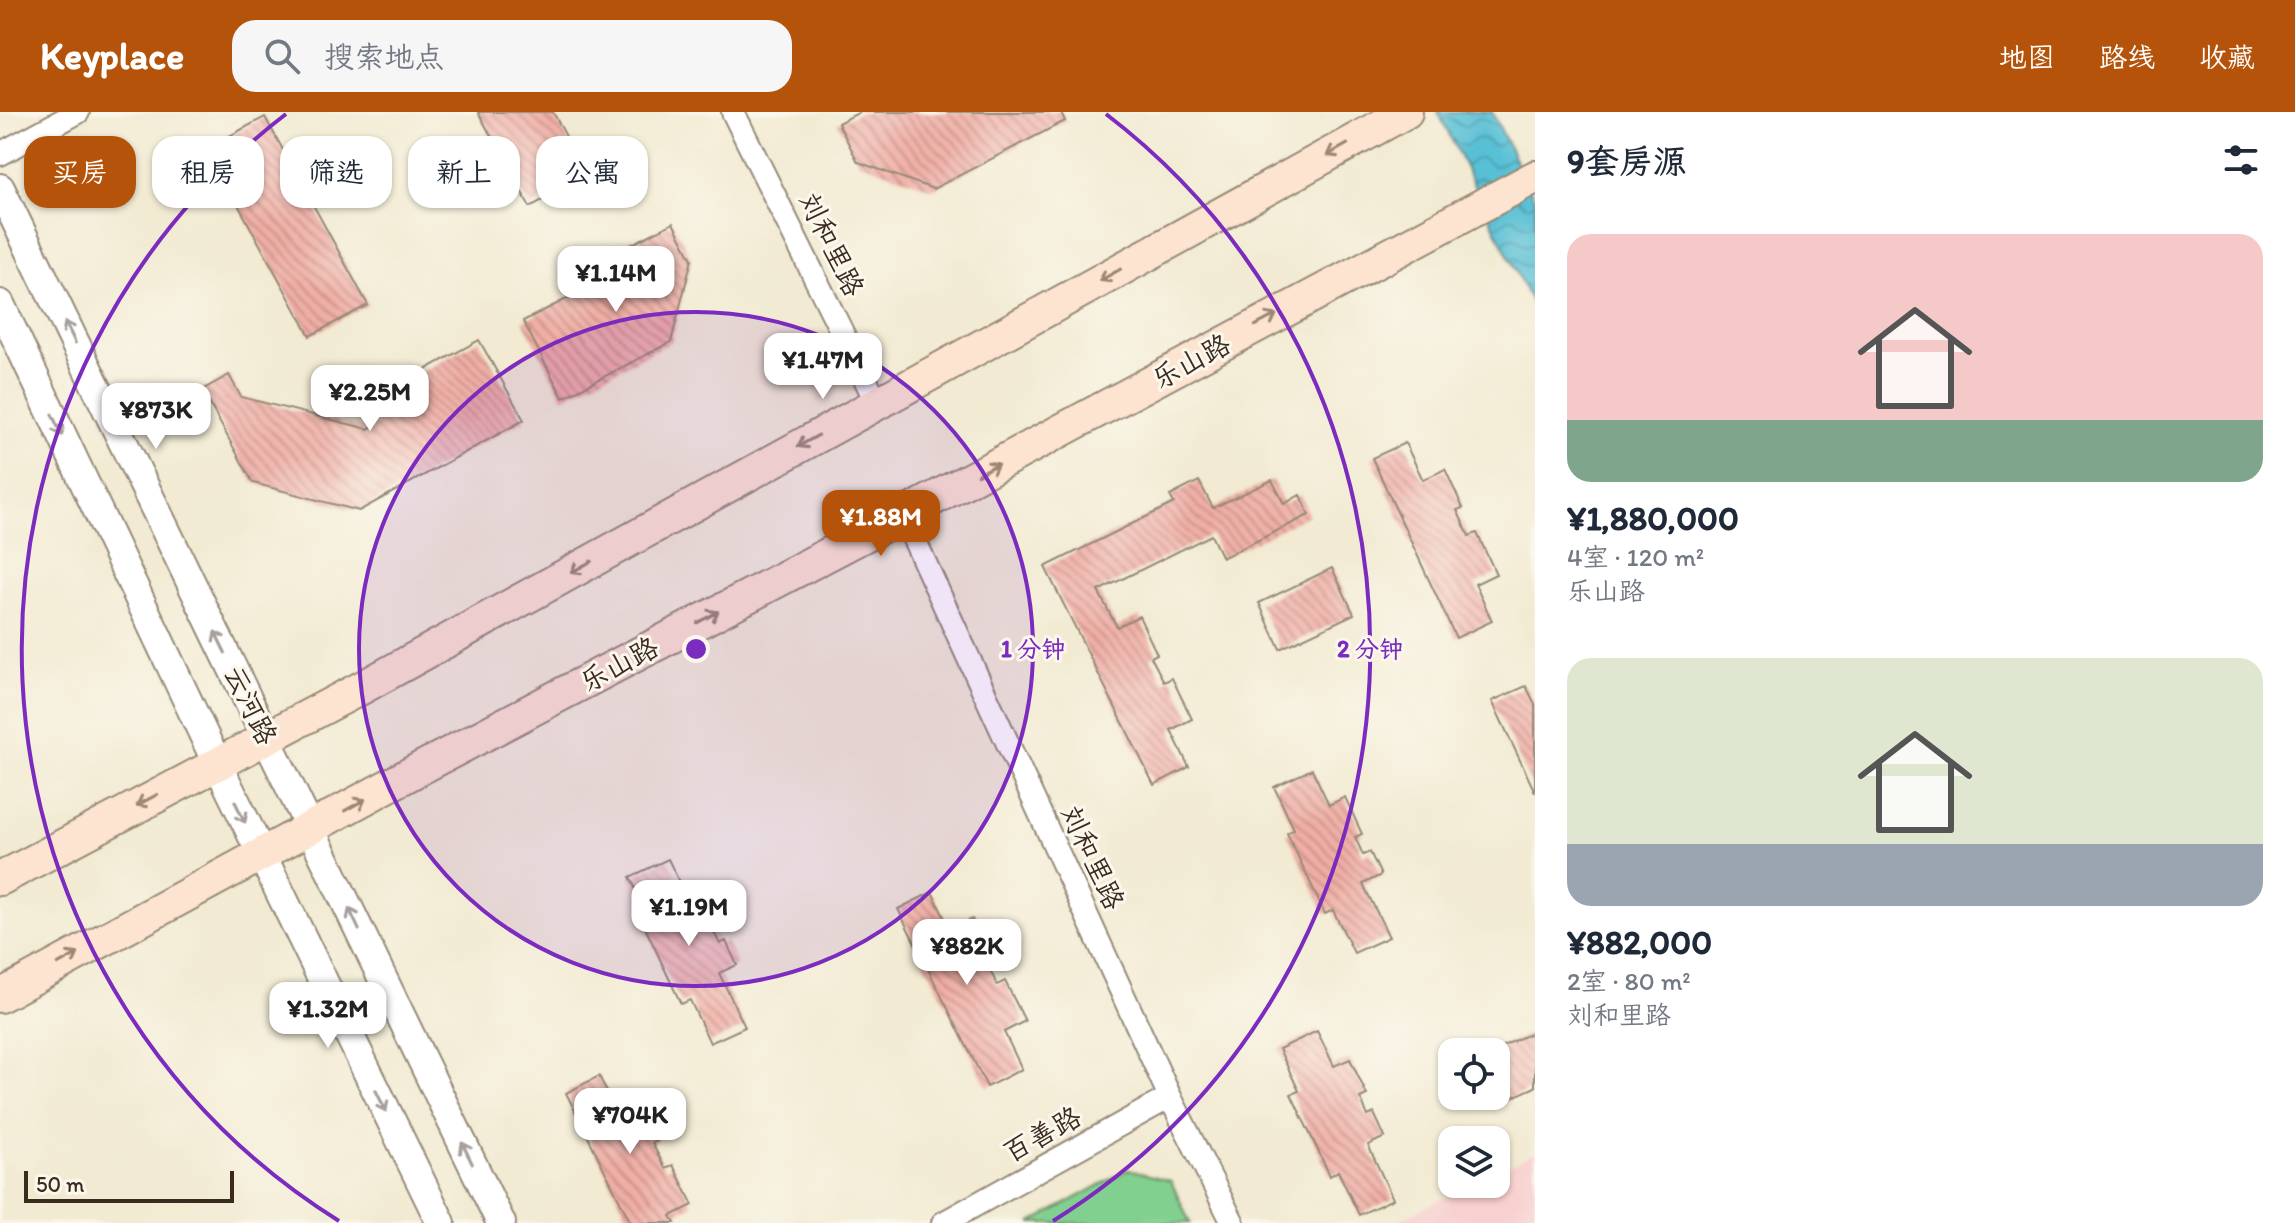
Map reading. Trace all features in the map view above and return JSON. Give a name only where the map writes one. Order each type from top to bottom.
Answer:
[{"type":"main road","points":[[0,879],[266,737],[1406,112]]},
{"type":"main road","name":"乐山路","points":[[0,996],[261,854],[1535,177]]},
{"type":"street","points":[[0,154],[78,112]]},
{"type":"street","name":"刘和里路","points":[[733,112],[877,403]]},
{"type":"street","name":"云河路","points":[[0,188],[501,1223]]},
{"type":"street","name":"云河路","points":[[0,304],[217,763],[441,1223]]},
{"type":"street","name":"刘和里路","points":[[903,515],[1170,1097],[1233,1223]]},
{"type":"street","name":"百善路","points":[[943,1223],[1170,1097]]},
{"type":"shaded area","points":[[1535,1152],[1535,1223],[1393,1223],[1444,1198],[1510,1198],[1510,1165]]},
{"type":"green space","points":[[1129,1169],[1171,1181],[1190,1223],[1031,1223]]},
{"type":"water","points":[[1438,112],[1492,112],[1535,200],[1535,310]]},
{"type":"building","points":[[478,112],[553,112],[566,136],[536,136],[536,204],[530,207],[520,189],[520,136],[491,136]]},
{"type":"building","points":[[860,112],[1061,112],[1065,121],[933,189],[858,162],[838,123]]},
{"type":"building","points":[[265,117],[280,144],[280,208],[315,208],[368,305],[310,336],[240,208],[264,208],[264,136],[229,136]]},
{"type":"building","points":[[673,223],[692,259],[671,342],[563,398],[523,321],[616,274],[607,257]]},
{"type":"building","points":[[479,340],[524,420],[359,511],[253,483],[202,390],[229,375],[241,397],[368,429],[377,424],[365,403]]},
{"type":"building","points":[[1405,443],[1423,480],[1445,469],[1463,508],[1457,510],[1469,536],[1477,533],[1496,574],[1475,584],[1492,621],[1456,638],[1372,458]]},
{"type":"building","points":[[1272,480],[1284,504],[1300,495],[1309,515],[1222,558],[1211,535],[1098,591],[1117,627],[1139,616],[1157,654],[1151,657],[1164,682],[1172,678],[1192,719],[1171,730],[1189,767],[1154,785],[1045,567],[1174,503],[1170,496],[1199,481],[1213,508]]},
{"type":"building","points":[[1332,568],[1354,614],[1280,649],[1259,603]]},
{"type":"building","points":[[1526,686],[1535,704],[1535,792],[1492,701]]},
{"type":"building","points":[[1312,769],[1329,805],[1345,797],[1362,834],[1355,837],[1363,855],[1370,852],[1381,875],[1363,884],[1389,937],[1354,953],[1333,910],[1325,914],[1287,833],[1294,829],[1274,787]]},
{"type":"building","points":[[668,859],[685,894],[701,887],[718,923],[711,927],[720,944],[726,941],[737,965],[719,973],[745,1027],[710,1043],[690,1000],[681,1004],[643,923],[650,919],[630,877]]},
{"type":"building","points":[[932,892],[950,929],[972,919],[991,956],[985,959],[997,985],[1005,981],[1025,1021],[1004,1032],[1022,1069],[987,1087],[898,909]]},
{"type":"building","points":[[1317,1031],[1334,1066],[1350,1059],[1367,1095],[1360,1098],[1368,1116],[1374,1113],[1385,1137],[1368,1145],[1393,1199],[1359,1215],[1338,1171],[1330,1176],[1291,1094],[1299,1091],[1279,1049]]},
{"type":"building","points":[[1535,1031],[1535,1087],[1510,1099],[1510,1043]]},
{"type":"building","points":[[599,1076],[617,1113],[640,1102],[658,1140],[652,1143],[665,1168],[673,1165],[693,1205],[671,1216],[675,1223],[631,1223],[566,1093]]}]
